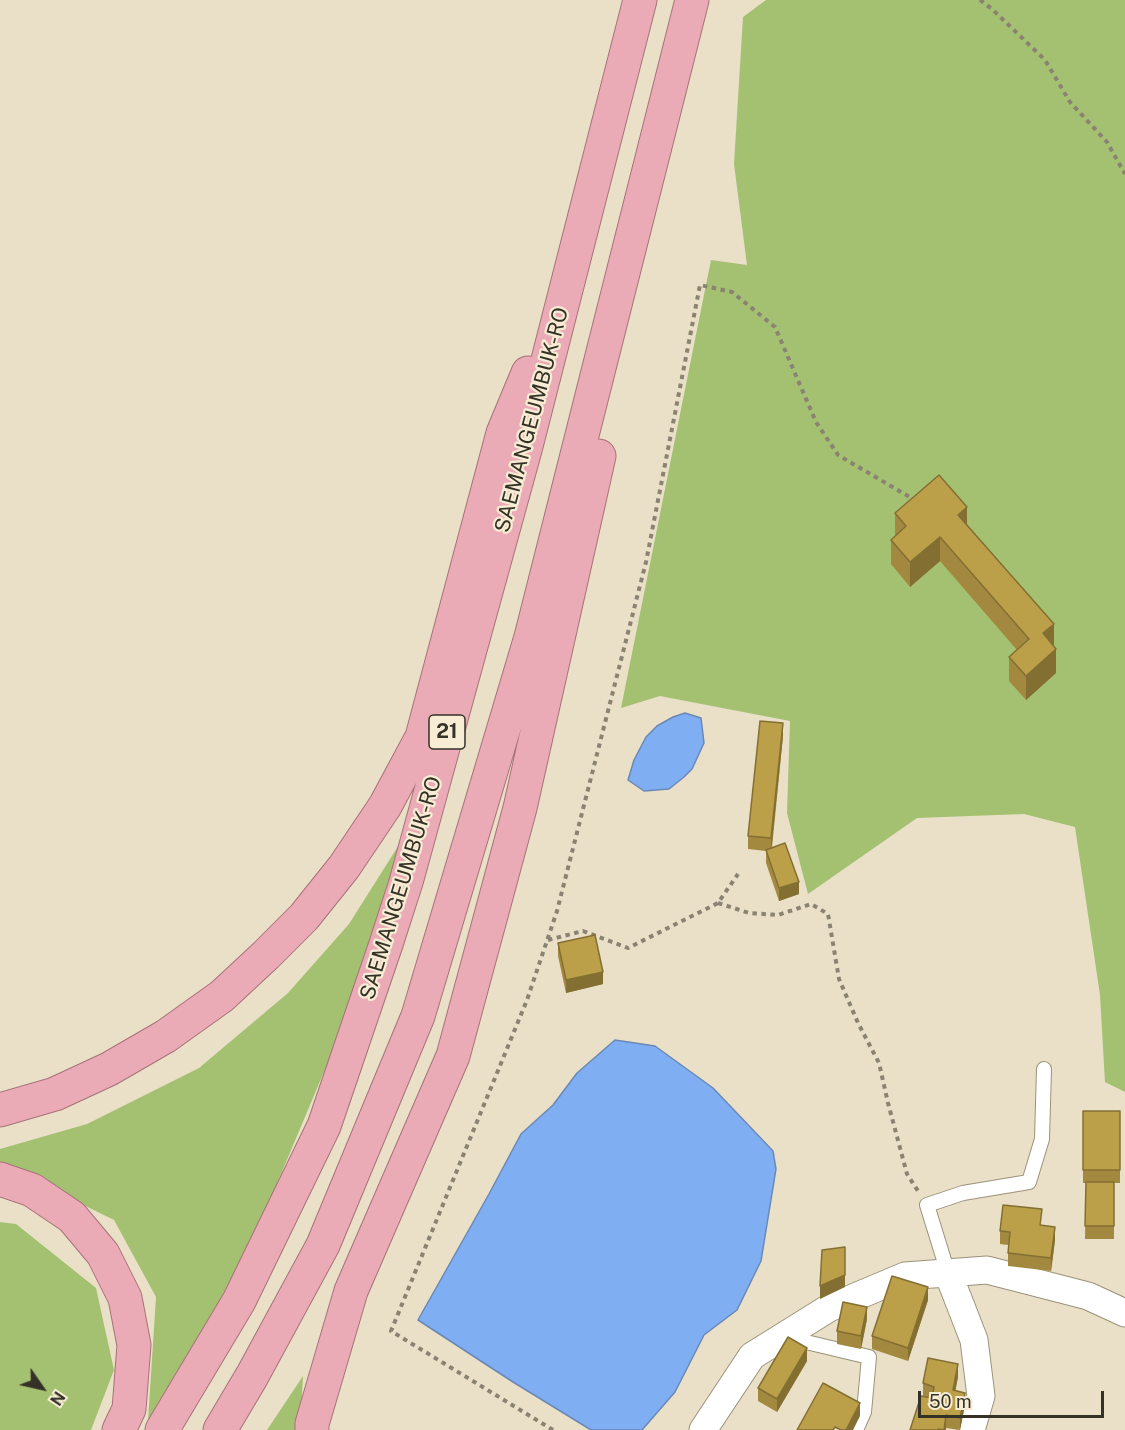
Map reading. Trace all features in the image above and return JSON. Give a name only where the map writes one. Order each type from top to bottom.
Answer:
[{"type":"highway","name":"SAEMANGEUMBUK-RO","points":[[162,1430],[239,1301],[324,1126],[406,882],[526,446],[640,0]]},
{"type":"highway","name":"21","points":[[220,1430],[323,1245],[418,1016],[531,637],[692,0]]},
{"type":"highway","points":[[312,1430],[351,1292],[453,1056],[520,808],[601,446],[638,209]]},
{"type":"highway","points":[[0,1110],[55,1094],[109,1069],[176,1029],[222,996],[266,955],[304,917],[344,867],[385,806],[423,737],[503,433],[571,269]]},
{"type":"highway","points":[[0,1179],[32,1190],[72,1217],[104,1254],[125,1298],[134,1345],[129,1409],[119,1430]]},
{"type":"street","points":[[703,1430],[752,1356],[829,1308],[904,1276],[987,1269],[1088,1296],[1125,1313]]},
{"type":"street","points":[[948,1273],[974,1340],[981,1396],[971,1430]]},
{"type":"lane","points":[[948,1273],[927,1205],[963,1192],[1029,1182],[1042,1139],[1044,1069]]},
{"type":"lane","points":[[783,1336],[869,1357],[864,1412],[856,1430]]},
{"type":"path","points":[[980,0],[1044,60],[1071,102],[1107,142],[1125,174]]},
{"type":"path","points":[[553,1430],[391,1331],[527,1000],[557,911],[646,562],[700,285],[732,292],[775,327],[816,422],[838,455],[913,499]]},
{"type":"path","points":[[547,940],[583,931],[628,948],[718,903],[738,874]]},
{"type":"path","points":[[718,903],[749,913],[778,915],[811,904],[828,914],[839,979],[879,1063],[907,1174],[927,1205]]},
{"type":"green space","points":[[766,0],[1125,0],[1125,1092],[1105,1082],[1100,995],[1075,827],[1024,814],[917,818],[808,894],[787,813],[790,721],[660,696],[621,708],[711,260],[747,265],[734,164],[743,17]]},
{"type":"green space","points":[[402,840],[339,1036],[268,1205],[210,1320],[148,1421],[156,1297],[114,1220],[0,1164],[0,1149],[87,1124],[199,1068],[288,993],[349,924]]},
{"type":"green space","points":[[0,1222],[16,1224],[96,1288],[114,1370],[91,1430],[0,1430]]},
{"type":"green space","points":[[303,1376],[300,1430],[267,1430]]},
{"type":"water","points":[[685,713],[701,718],[704,743],[692,769],[669,789],[644,791],[628,780],[634,760],[646,737],[657,726]]},
{"type":"water","points":[[615,1040],[655,1046],[713,1088],[773,1151],[776,1169],[761,1261],[737,1310],[704,1335],[675,1392],[642,1430],[591,1430],[418,1320],[521,1134],[553,1105],[577,1073]]},
{"type":"building","points":[[939,475],[967,507],[958,515],[1054,624],[1043,633],[1056,649],[1026,676],[1009,657],[1029,639],[940,537],[910,562],[891,540],[906,526],[895,513]]},
{"type":"building","points":[[760,721],[783,723],[771,838],[748,836]]},
{"type":"building","points":[[785,843],[799,882],[779,888],[766,850]]},
{"type":"building","points":[[595,935],[603,972],[566,980],[558,943]]},
{"type":"building","points":[[1083,1111],[1120,1111],[1120,1170],[1083,1170]]},
{"type":"building","points":[[1086,1182],[1114,1182],[1114,1226],[1085,1226]]},
{"type":"building","points":[[1003,1205],[1042,1209],[1040,1225],[1055,1227],[1051,1258],[1008,1253],[1010,1232],[1000,1231]]},
{"type":"building","points":[[845,1247],[845,1275],[820,1286],[822,1250]]},
{"type":"building","points":[[892,1276],[928,1287],[908,1348],[872,1336]]},
{"type":"building","points":[[843,1302],[867,1307],[861,1336],[837,1331]]},
{"type":"building","points":[[788,1337],[807,1348],[777,1399],[758,1388]]},
{"type":"building","points":[[928,1358],[958,1364],[953,1390],[965,1393],[960,1418],[946,1415],[944,1430],[910,1430],[921,1396],[932,1398],[934,1387],[923,1383]]},
{"type":"building","points":[[823,1383],[860,1403],[846,1430],[835,1427],[833,1430],[797,1430]]}]
